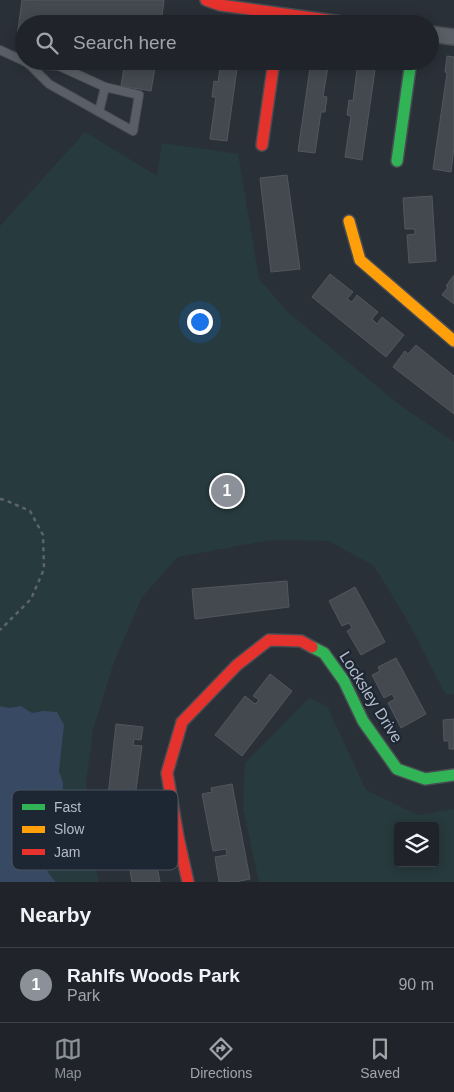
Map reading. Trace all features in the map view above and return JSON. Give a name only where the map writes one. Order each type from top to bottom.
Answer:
[{"type":"street","points":[[206,0],[264,15]]},
{"type":"street","points":[[439,35],[454,37]]},
{"type":"street","points":[[262,145],[273,70]]},
{"type":"street","points":[[397,161],[410,70]]},
{"type":"street","points":[[349,222],[360,260],[454,341]]},
{"type":"street","name":"Locksley Drive","points":[[170,790],[167,773],[182,722],[237,665],[269,640],[301,641],[324,653],[344,680],[364,721],[397,769],[425,779],[454,775]]},
{"type":"street","name":"Locksley Drive","points":[[178,837],[188,882]]},
{"type":"lane","points":[[0,50],[15,57]]},
{"type":"lane","points":[[34,70],[49,84],[133,131],[139,95],[105,87],[68,70]]},
{"type":"lane","points":[[99,112],[105,87]]},
{"type":"path","points":[[0,499],[30,511],[43,535],[44,569],[30,599],[0,630]]},
{"type":"green space","points":[[85,132],[157,176],[162,143],[238,154],[259,279],[289,313],[401,406],[454,442],[454,694],[446,695],[406,618],[374,566],[329,541],[271,540],[178,557],[142,597],[114,662],[93,730],[86,790],[12,790],[12,870],[96,870],[99,882],[0,882],[0,226]]},
{"type":"green space","points":[[309,698],[327,706],[366,790],[418,815],[454,809],[454,882],[259,882],[243,808],[245,763]]},
{"type":"water","points":[[0,706],[9,708],[21,706],[32,713],[43,711],[57,712],[64,725],[59,771],[63,783],[63,790],[12,790],[12,870],[48,870],[56,882],[0,882]]},
{"type":"building","points":[[22,0],[164,0],[162,15],[20,15]]},
{"type":"building","points":[[447,56],[454,57],[454,147],[451,172],[433,169],[447,73],[445,72]]},
{"type":"building","points":[[124,70],[154,70],[151,91],[121,86]]},
{"type":"building","points":[[220,70],[237,70],[227,141],[210,139],[216,97],[212,97],[214,81],[218,82]]},
{"type":"building","points":[[310,70],[327,70],[323,96],[327,97],[325,112],[321,112],[315,153],[298,151]]},
{"type":"building","points":[[357,70],[375,70],[362,160],[345,157],[351,116],[347,115],[349,100],[353,101]]},
{"type":"building","points":[[287,175],[300,269],[271,272],[260,178]]},
{"type":"building","points":[[432,196],[436,261],[409,263],[407,235],[415,234],[415,229],[405,229],[403,198]]},
{"type":"building","points":[[330,274],[353,292],[347,299],[352,302],[357,295],[378,312],[372,319],[377,324],[382,317],[404,335],[386,357],[312,297]]},
{"type":"building","points":[[454,275],[454,304],[442,295]]},
{"type":"building","points":[[416,345],[454,376],[454,414],[393,367],[405,351],[408,354]]},
{"type":"building","points":[[287,581],[289,607],[195,619],[192,589]]},
{"type":"building","points":[[355,587],[385,642],[361,655],[347,631],[352,628],[349,623],[342,626],[329,601]]},
{"type":"building","points":[[396,658],[426,714],[401,728],[388,703],[395,699],[392,694],[384,698],[372,675],[380,671],[378,667]]},
{"type":"building","points":[[270,674],[292,691],[242,756],[215,735],[245,696],[255,704],[259,700],[253,696]]},
{"type":"building","points":[[454,719],[454,749],[449,749],[449,741],[444,741],[443,720]]},
{"type":"building","points":[[116,724],[143,727],[141,740],[134,739],[133,745],[142,746],[136,790],[109,790]]},
{"type":"building","points":[[232,784],[250,879],[235,882],[219,882],[215,857],[227,855],[226,849],[213,851],[202,794],[212,792],[211,788]]},
{"type":"building","points":[[130,870],[158,870],[160,882],[132,882]]},
{"type":"traffic: fast","points":[[397,161],[410,70]]},
{"type":"traffic: fast","points":[[312,647],[324,653],[344,681],[363,721],[397,769],[425,779],[454,775]]},
{"type":"traffic: slow","points":[[349,221],[360,260],[454,341]]},
{"type":"traffic: jam","points":[[206,0],[220,5],[292,15]]},
{"type":"traffic: jam","points":[[262,145],[273,70]]},
{"type":"traffic: jam","points":[[170,790],[167,773],[182,722],[237,665],[269,640],[301,641],[312,647]]},
{"type":"traffic: jam","points":[[178,837],[188,882]]},
{"type":"place","name":"Rahlfs Woods Park","points":[[227,491]]}]
